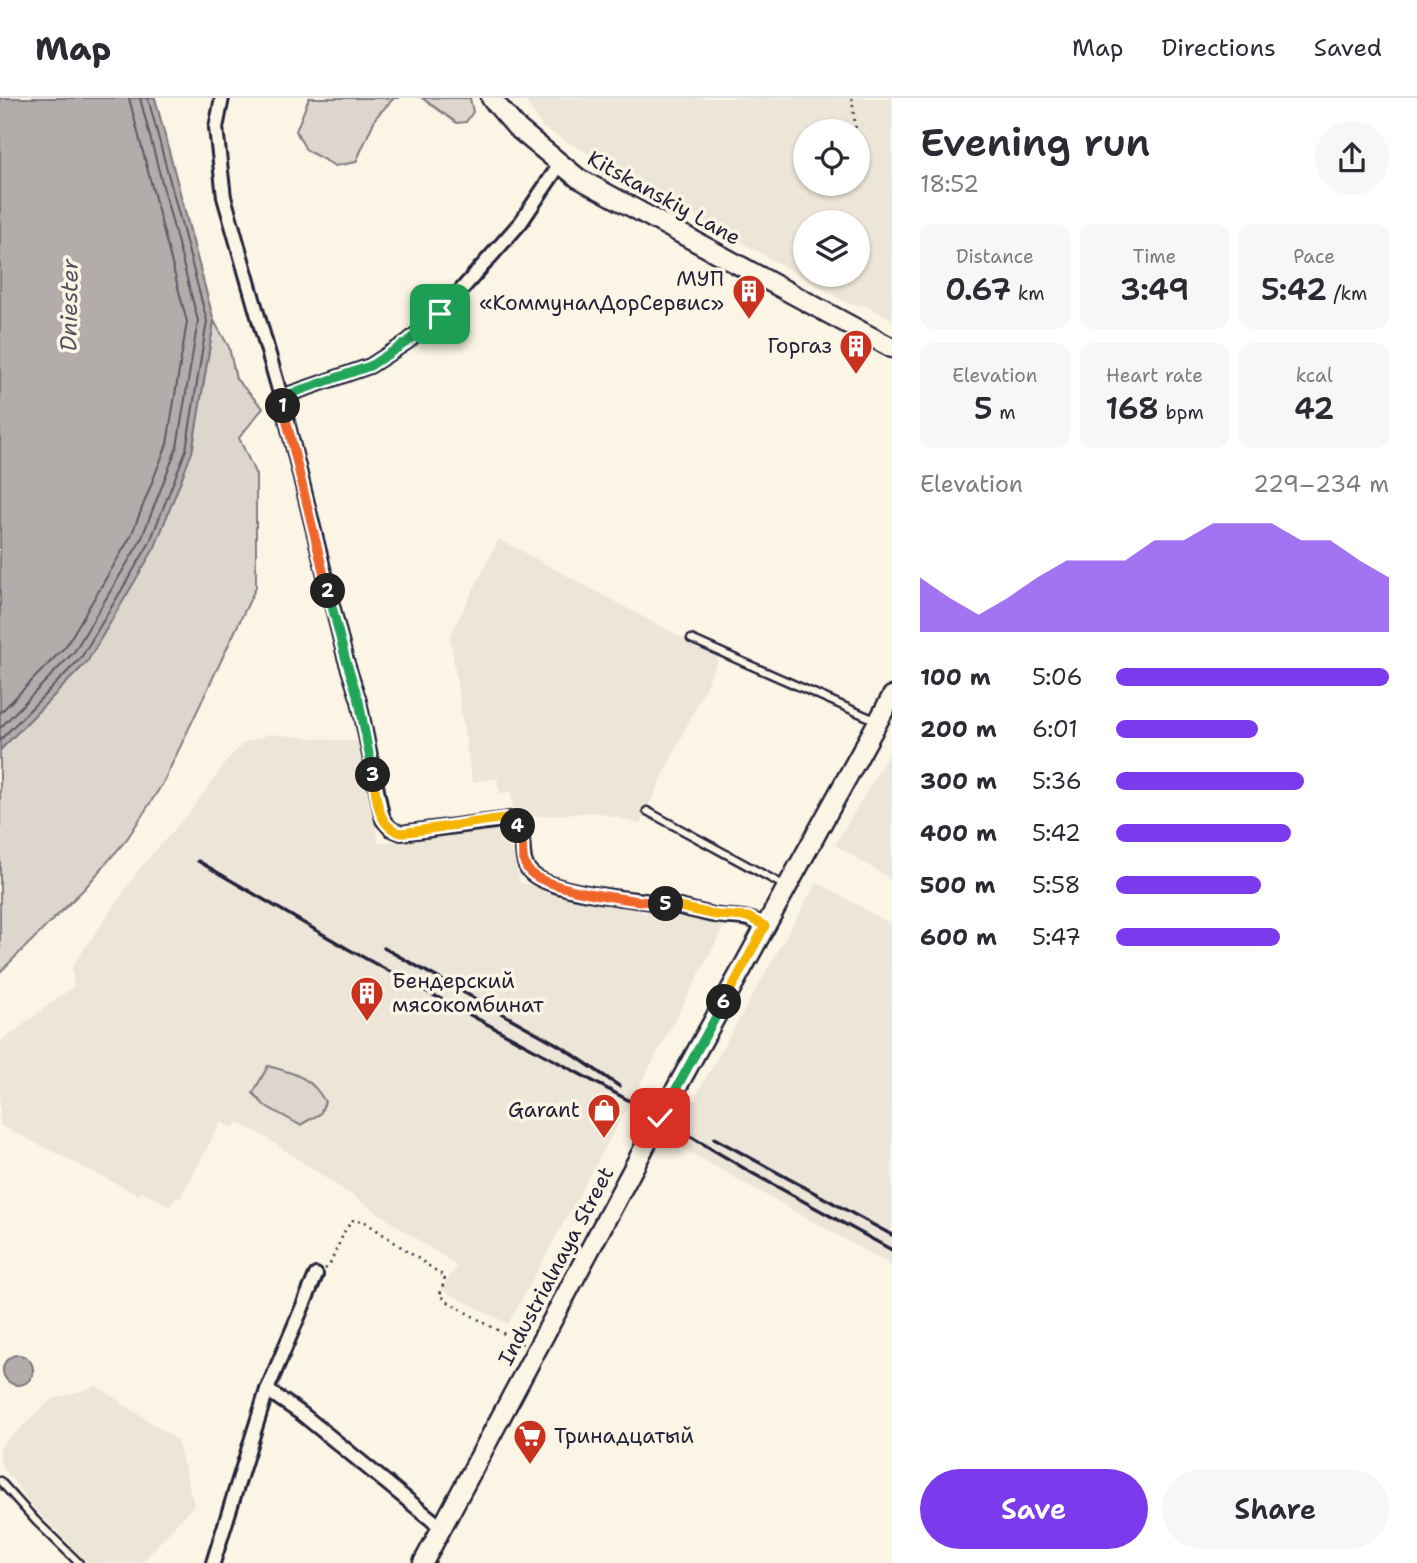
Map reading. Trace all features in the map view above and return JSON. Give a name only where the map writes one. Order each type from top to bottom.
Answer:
[{"type":"main road","points":[[491,98],[516,127],[560,164]]},
{"type":"main road","name":"Kitskanskiy Lane","points":[[560,164],[578,178],[892,348]]},
{"type":"main road","name":"Industrialnaya Street","points":[[423,1563],[765,926],[892,696]]},
{"type":"street","points":[[222,98],[216,128],[224,197],[281,397],[345,657],[359,701],[380,813],[386,825],[401,833],[510,819],[522,831],[525,865],[529,872],[543,880],[568,888],[635,901],[716,915],[748,917],[765,926]]},
{"type":"street","name":"Kitskanskiy Lane","points":[[281,397],[370,366],[407,342],[440,314],[521,222],[560,164]]},
{"type":"street","points":[[213,1563],[267,1391],[316,1275]]},
{"type":"street","points":[[267,1391],[302,1414],[442,1528]]},
{"type":"lane","points":[[691,639],[877,721]]},
{"type":"lane","points":[[646,811],[787,887]]},
{"type":"lane","points":[[0,1481],[79,1563]]},
{"type":"path","points":[[852,98],[855,119]]},
{"type":"path","points":[[316,1275],[329,1266],[346,1228],[354,1219],[365,1222],[444,1277],[440,1295],[450,1304],[536,1352]]},
{"type":"shaded area","points":[[309,98],[394,98],[376,117],[356,162],[335,166],[306,150],[296,131]]},
{"type":"shaded area","points":[[422,98],[470,98],[473,112],[466,122],[457,123]]},
{"type":"shaded area","points":[[524,98],[892,98],[892,319],[867,306],[847,303],[819,287],[870,287],[870,210],[793,210],[793,272],[542,127]]},
{"type":"shaded area","points":[[214,321],[229,347],[236,379],[263,408],[239,438],[256,475],[256,587],[163,783],[127,839],[85,888],[0,972],[0,750],[87,662],[192,452]]},
{"type":"shaded area","points":[[499,539],[719,658],[640,824],[596,812],[515,818],[511,792],[500,793],[497,778],[472,782],[450,636]]},
{"type":"shaded area","points":[[269,734],[358,742],[379,843],[510,824],[511,845],[520,883],[623,902],[645,913],[661,907],[726,923],[508,1324],[441,1289],[457,1266],[259,1133],[237,1122],[233,1128],[221,1122],[180,1198],[176,1197],[170,1206],[142,1191],[139,1195],[0,1125],[0,1042],[74,986],[72,967],[140,868],[190,812],[228,759],[244,743]]},
{"type":"shaded area","points":[[892,748],[892,880],[835,845]]},
{"type":"shaded area","points":[[817,882],[892,925],[892,1266],[670,1141]]},
{"type":"shaded area","points":[[268,1066],[308,1081],[325,1102],[320,1114],[300,1125],[264,1105],[253,1093]]},
{"type":"shaded area","points":[[97,1386],[177,1440],[194,1505],[141,1563],[88,1563],[33,1507],[0,1463],[0,1447],[51,1400]]},
{"type":"water","name":"Dniester","points":[[0,98],[155,98],[214,321],[192,452],[155,547],[87,662],[0,750]]},
{"type":"water","points":[[18,1355],[24,1356],[32,1364],[32,1376],[24,1384],[18,1385],[12,1384],[4,1376],[3,1370],[4,1364],[12,1356]]},
{"type":"railway","points":[[198,861],[348,949],[641,1107],[752,1173],[892,1250]]},
{"type":"railway","points":[[384,948],[562,1047],[619,1086]]},
{"type":"railway","points":[[714,1138],[892,1235]]},
{"type":"place","name":"МУП «КоммуналДорСервис»","points":[[749,321]]},
{"type":"place","name":"Горгаз","points":[[856,376]]},
{"type":"place","name":"Бендерский мясокомбинат","points":[[367,1023]]},
{"type":"place","name":"Garant","points":[[604,1140]]},
{"type":"place","name":"Тринадцатый","points":[[530,1466]]},
{"type":"route","points":[[440,314],[407,342],[370,366],[281,397],[307,509],[359,701],[380,813],[386,825],[401,833],[510,819],[522,831],[525,865],[529,872],[543,880],[568,888],[635,901],[666,904],[716,915],[748,917],[765,926],[660,1118]]}]
